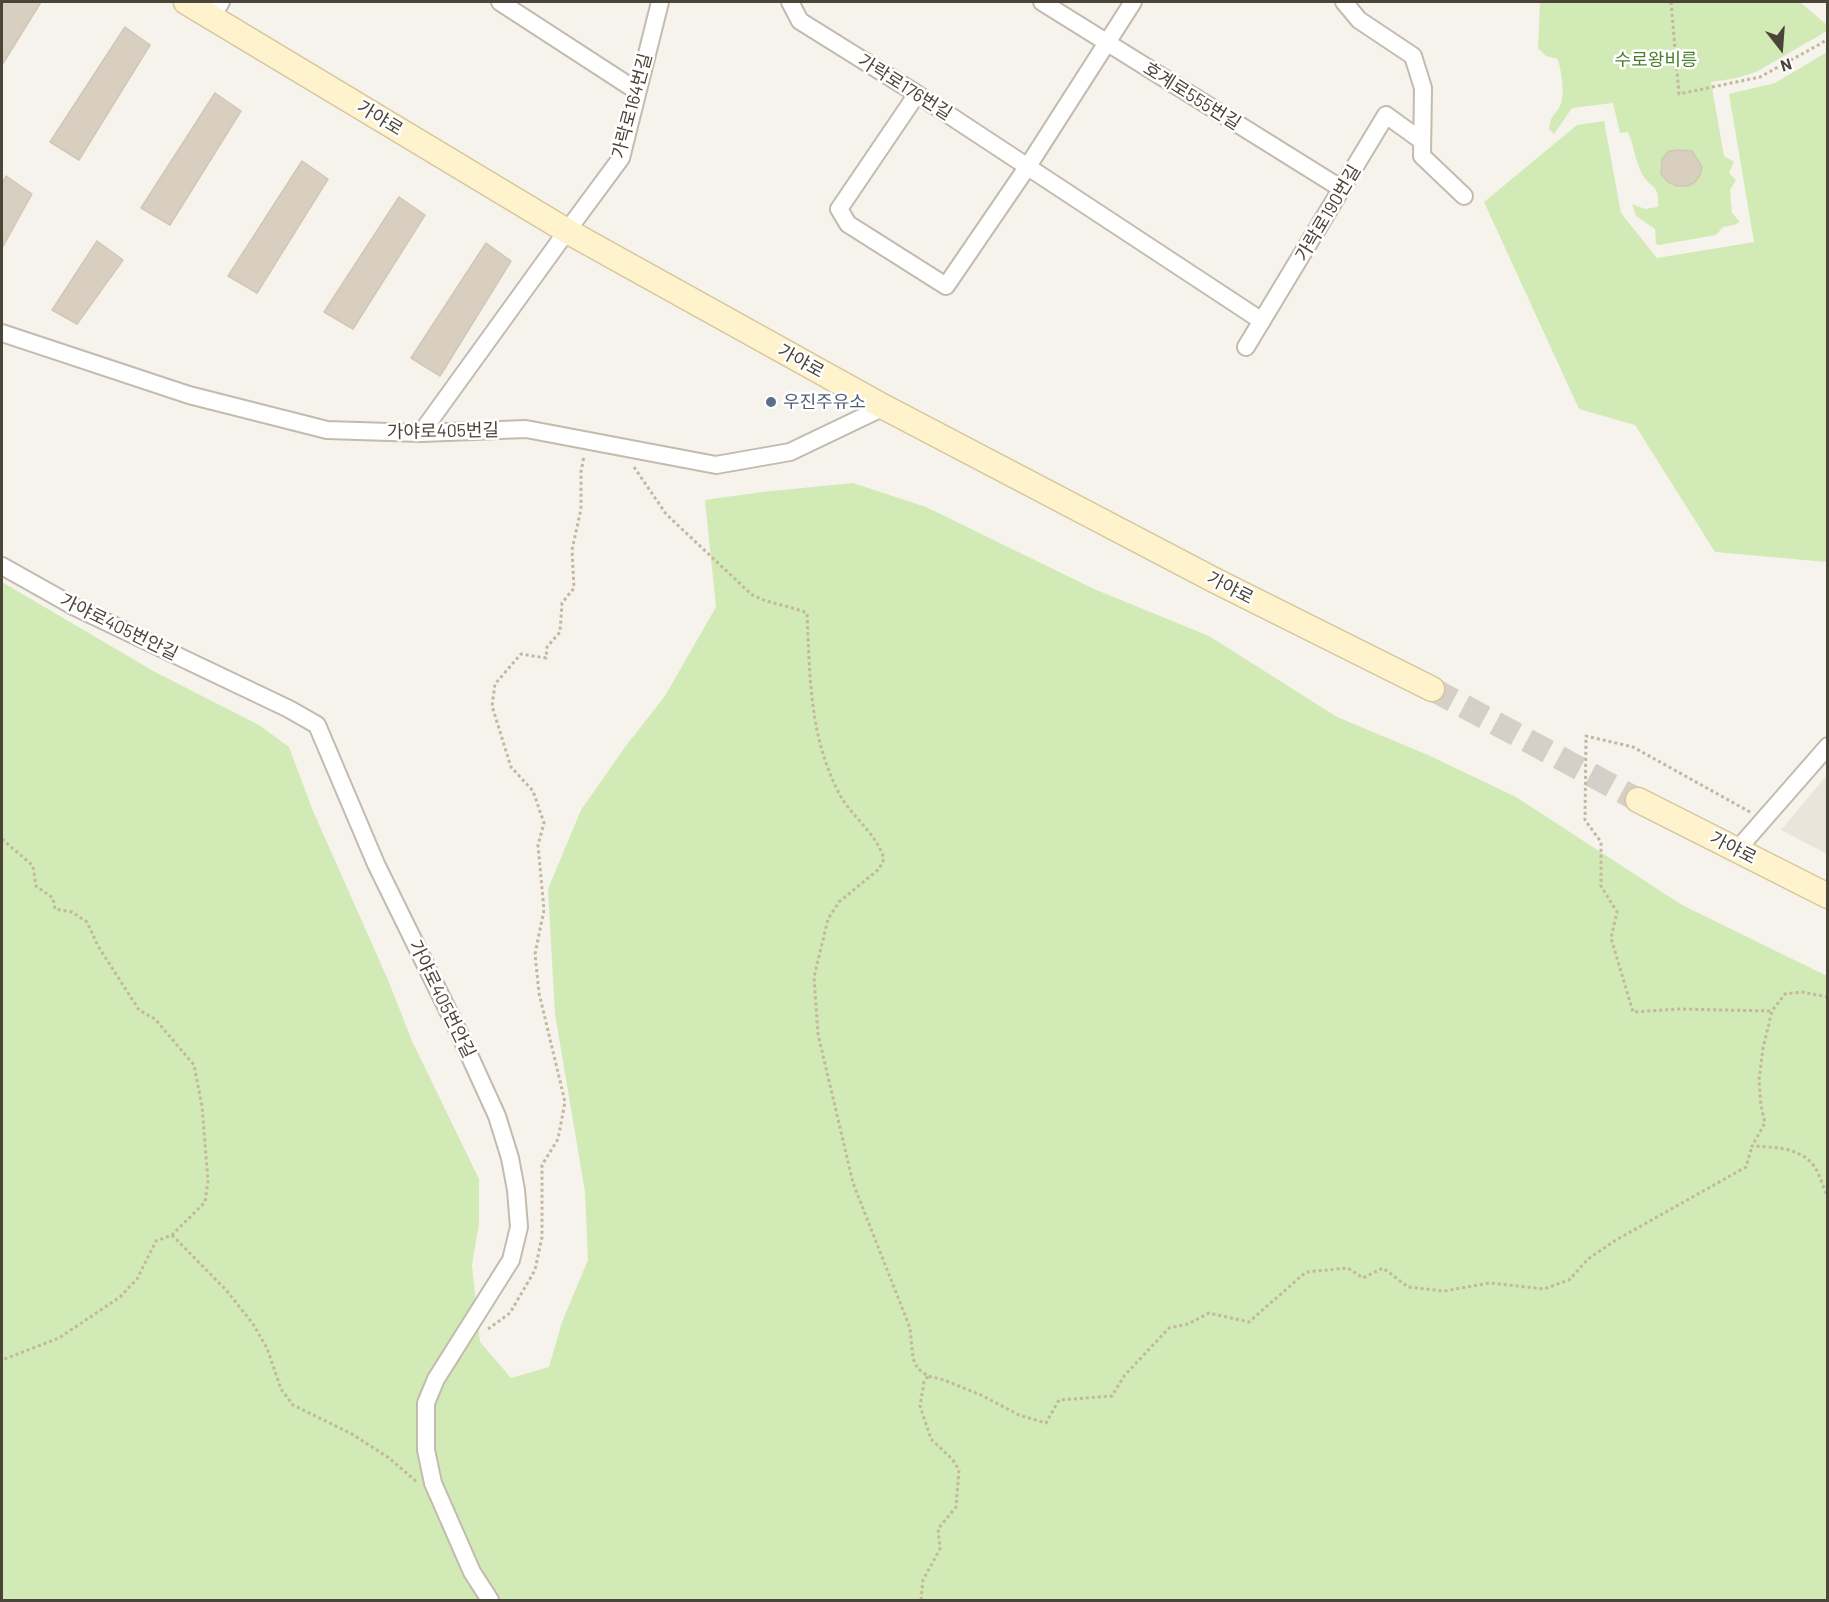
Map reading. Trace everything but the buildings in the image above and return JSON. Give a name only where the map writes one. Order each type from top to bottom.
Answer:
[{"type":"main road","name":"가야로","points":[[186,2],[216,9],[567,231],[884,407],[1214,580],[1432,689]]},
{"type":"main road","name":"가야로","points":[[1638,800],[1827,896]]},
{"type":"street","points":[[500,2],[638,91]]},
{"type":"street","name":"가락로164번길","points":[[422,433],[621,158],[660,2]]},
{"type":"street","name":"가락로176번길","points":[[790,2],[800,21],[1028,166],[1262,321]]},
{"type":"street","name":"호계로555번길","points":[[1042,2],[1342,189]]},
{"type":"street","points":[[917,94],[839,209],[848,224],[946,286],[1028,166],[1133,2]]},
{"type":"street","points":[[1344,2],[1359,20],[1413,56],[1423,88],[1422,156],[1464,196]]},
{"type":"street","name":"가락로190번길","points":[[1246,347],[1386,115],[1422,141]]},
{"type":"street","name":"가야로405번길","points":[[2,333],[189,395],[327,430],[422,433],[526,429],[716,465],[790,452],[884,407]]},
{"type":"street","name":"가야로405번안길","points":[[2,566],[75,607],[289,709],[317,725],[376,864],[460,1035],[496,1116],[510,1158],[519,1227],[511,1260],[436,1379],[426,1403],[426,1450],[433,1484],[472,1572],[490,1600]]},
{"type":"street","points":[[1737,850],[1827,746]]},
{"type":"path","points":[[1671,2],[1679,94],[1760,77],[1822,43],[1827,38]]},
{"type":"path","points":[[558,1139],[565,1101],[539,993],[535,954],[544,910],[538,845],[544,823],[533,791],[511,767],[492,705],[495,684],[521,654],[546,658],[547,647],[560,632],[562,603],[574,588],[572,550],[581,508],[581,472],[587,441]]},
{"type":"path","points":[[627,463],[636,468],[666,514],[751,594],[762,601],[790,606],[807,613],[812,709],[819,744],[838,792],[849,810],[880,846],[884,859],[879,869],[838,902],[828,920],[814,977],[818,1034],[853,1183],[910,1328],[913,1359],[918,1369],[928,1376],[944,1380],[981,1395],[1020,1415],[1046,1423],[1059,1400],[1112,1396],[1124,1376],[1169,1328],[1188,1324],[1209,1313],[1249,1322],[1306,1272],[1348,1268],[1363,1278],[1383,1268],[1408,1287],[1444,1291],[1490,1283],[1544,1288],[1569,1280],[1588,1259],[1616,1240],[1746,1167],[1752,1146],[1765,1123],[1759,1080],[1763,1048],[1772,1011],[1785,994],[1802,992],[1827,997]]},
{"type":"path","points":[[1763,820],[1633,747],[1586,736],[1585,820],[1601,843],[1601,886],[1617,912],[1611,938],[1633,1012],[1678,1009],[1772,1011]]},
{"type":"path","points":[[2,839],[33,866],[36,886],[53,898],[55,909],[72,912],[87,922],[98,946],[139,1010],[155,1019],[194,1065],[202,1106],[208,1180],[205,1202],[172,1234],[156,1241],[137,1279],[120,1297],[59,1338],[2,1360]]},
{"type":"path","points":[[1752,1146],[1784,1147],[1805,1158],[1814,1166],[1827,1197]]},
{"type":"path","points":[[172,1234],[226,1291],[253,1324],[267,1347],[281,1389],[293,1405],[352,1434],[389,1458],[441,1503]]},
{"type":"path","points":[[921,1600],[923,1580],[939,1549],[938,1529],[956,1507],[959,1470],[953,1460],[931,1439],[920,1407],[924,1382],[928,1376]]},
{"type":"shaded area","points":[[1827,775],[1827,854],[1781,830]]},
{"type":"green space","name":"수로왕비릉","points":[[1540,2],[1800,2],[1827,25],[1827,31],[1756,72],[1711,82],[1724,156],[1734,162],[1729,173],[1736,180],[1730,190],[1732,213],[1740,222],[1723,227],[1716,235],[1656,244],[1655,229],[1636,216],[1632,204],[1645,209],[1658,207],[1656,190],[1642,174],[1628,132],[1620,133],[1613,103],[1572,108],[1554,134],[1549,129],[1551,119],[1561,103],[1563,87],[1558,59],[1546,56],[1538,48]]},
{"type":"green space","points":[[1827,52],[1827,562],[1715,552],[1635,425],[1579,409],[1484,202],[1577,125],[1604,121],[1621,213],[1657,258],[1754,242],[1729,94],[1775,83]]},
{"type":"green space","points":[[853,483],[926,507],[1094,589],[1209,636],[1337,717],[1428,755],[1516,797],[1682,905],[1827,976],[1827,1600],[2,1600],[2,582],[155,672],[259,725],[289,747],[313,811],[388,980],[412,1041],[479,1179],[479,1223],[472,1265],[480,1342],[511,1378],[549,1367],[562,1322],[588,1260],[585,1192],[555,1014],[548,889],[581,810],[625,747],[665,696],[716,607],[705,500]]},
{"type":"tunnel","points":[[1432,689],[1638,800]]},
{"type":"place","name":"우진주유소","points":[[771,402]]}]
